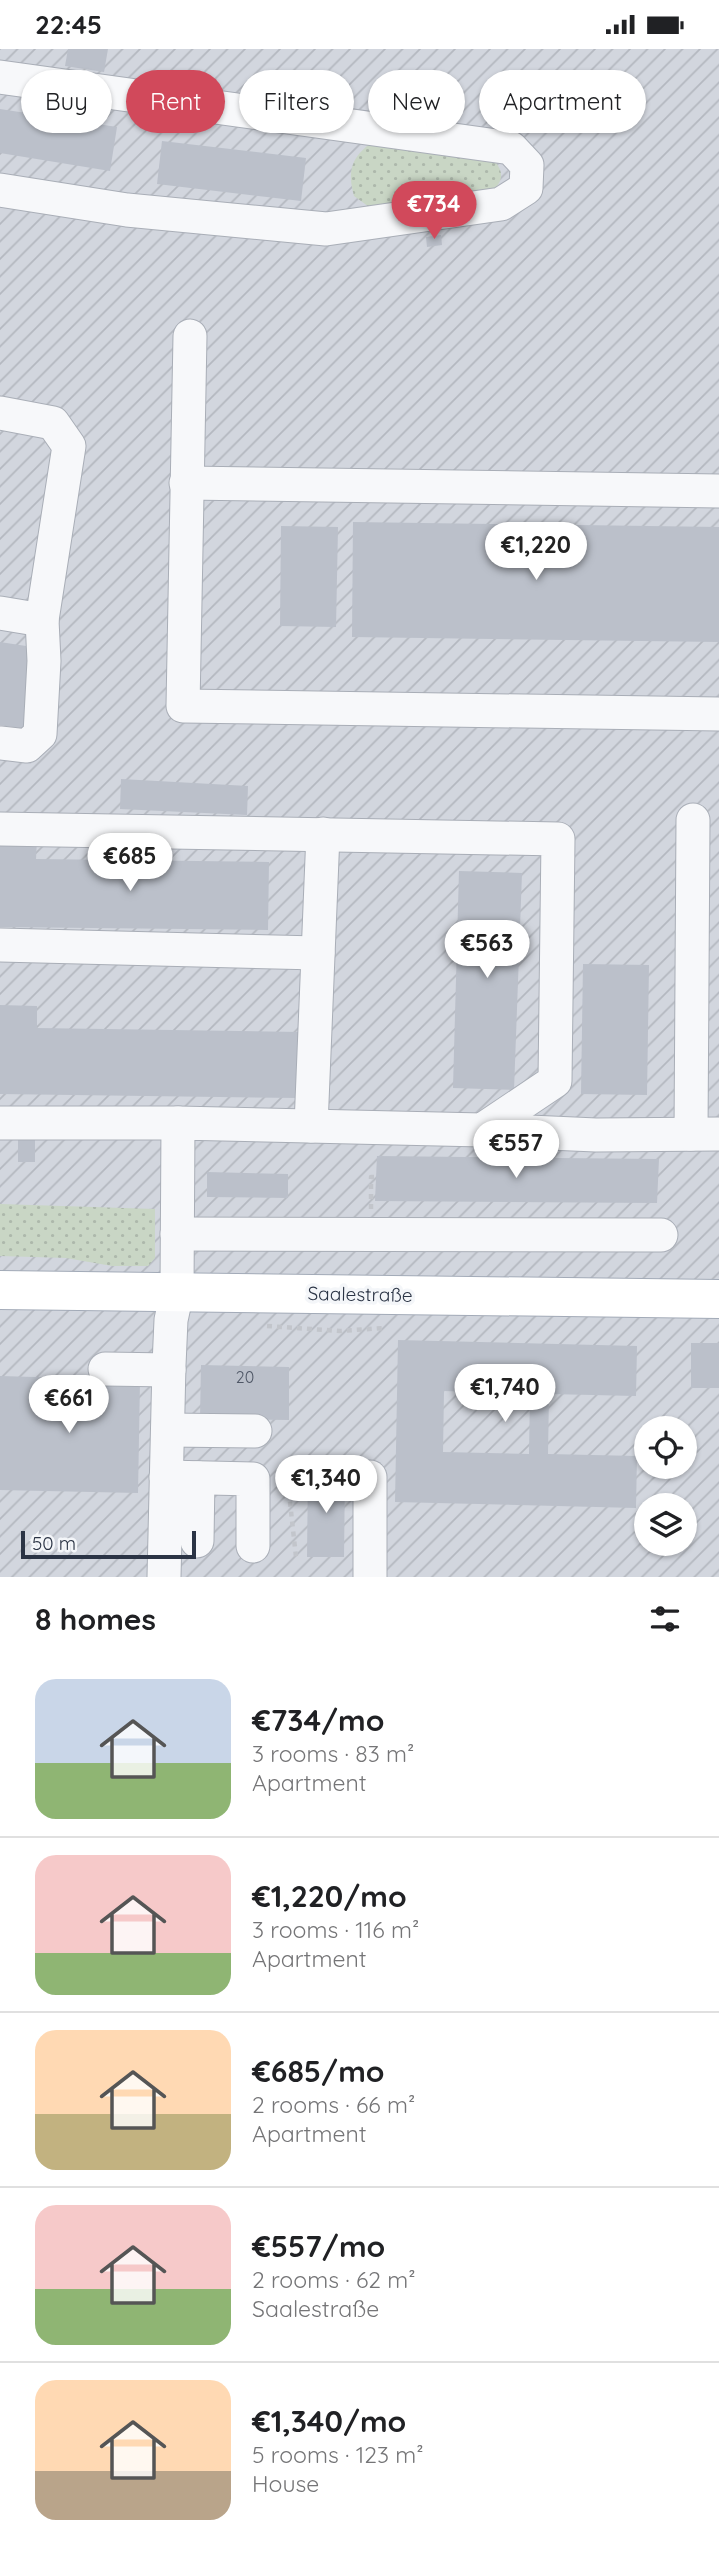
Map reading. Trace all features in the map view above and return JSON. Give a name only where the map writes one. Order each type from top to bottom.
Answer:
[{"type":"main road","name":"Saalestraße","points":[[0,1290],[719,1299]]},
{"type":"lane","points":[[0,77],[511,148],[527,165],[526,188],[501,204],[326,229],[127,210],[0,190]]},
{"type":"lane","points":[[190,336],[183,706],[719,714]]},
{"type":"lane","points":[[0,413],[53,423],[69,446],[42,620],[44,661],[40,734],[27,746],[0,743]]},
{"type":"lane","points":[[186,483],[719,491]]},
{"type":"lane","points":[[0,613],[42,620]]},
{"type":"lane","points":[[0,1123],[178,1123],[596,1135],[705,1134],[693,820]]},
{"type":"lane","points":[[0,829],[558,839],[555,1081],[482,1130]]},
{"type":"lane","points":[[311,1126],[323,835]]},
{"type":"lane","points":[[0,945],[318,953]]},
{"type":"lane","points":[[178,1123],[177,1292],[171,1320],[168,1430],[197,1541]]},
{"type":"lane","points":[[177,1234],[661,1235]]},
{"type":"lane","points":[[105,1369],[169,1370]]},
{"type":"lane","points":[[168,1430],[254,1431]]},
{"type":"lane","points":[[182,1477],[253,1479],[253,1546]]},
{"type":"lane","points":[[164,1577],[182,1477]]},
{"type":"lane","points":[[370,1477],[370,1577]]},
{"type":"path","points":[[372,1234],[371,1177],[376,1177]]},
{"type":"shaded area","points":[[0,49],[719,49],[719,1577],[0,1577]]},
{"type":"green space","points":[[373,141],[490,156],[501,172],[500,181],[488,196],[372,209],[354,196],[351,172],[355,159]]},
{"type":"green space","points":[[0,1204],[155,1209],[155,1258],[148,1266],[112,1266],[66,1258],[0,1256]]},
{"type":"building","points":[[68,49],[108,49],[104,70],[65,66]]},
{"type":"building","points":[[0,109],[21,112],[21,133],[112,133],[112,126],[117,127],[110,171],[0,153]]},
{"type":"building","points":[[162,141],[306,158],[301,201],[157,184]]},
{"type":"building","points":[[441,235],[442,245],[427,247],[426,237]]},
{"type":"building","points":[[353,522],[719,527],[719,642],[352,637]]},
{"type":"building","points":[[281,526],[338,527],[336,627],[280,626]]},
{"type":"building","points":[[0,642],[39,648],[27,729],[0,725]]},
{"type":"building","points":[[121,779],[248,786],[247,815],[120,809]]},
{"type":"building","points":[[0,840],[37,840],[36,859],[269,862],[268,930],[0,927]]},
{"type":"building","points":[[459,871],[522,873],[514,1090],[453,1088]]},
{"type":"building","points":[[583,964],[649,965],[647,1095],[581,1094]]},
{"type":"building","points":[[0,1005],[37,1006],[37,1028],[298,1032],[298,1098],[0,1094]]},
{"type":"building","points":[[35,1137],[35,1162],[18,1162],[18,1138]]},
{"type":"building","points":[[377,1156],[659,1159],[657,1203],[375,1201]]},
{"type":"building","points":[[207,1172],[288,1174],[288,1198],[207,1197]]},
{"type":"building","points":[[398,1340],[637,1346],[636,1396],[549,1394],[548,1454],[634,1456],[634,1479],[637,1479],[634,1508],[395,1502]],"holes":[[[444,1391],[530,1394],[529,1454],[443,1452]]]},
{"type":"building","points":[[691,1343],[719,1343],[719,1388],[691,1388]]},
{"type":"building","points":[[201,1365],[289,1367],[289,1420],[200,1419]]},
{"type":"building","points":[[0,1376],[140,1380],[138,1493],[0,1490]]},
{"type":"building","points":[[308,1472],[345,1472],[344,1557],[307,1557]]}]
